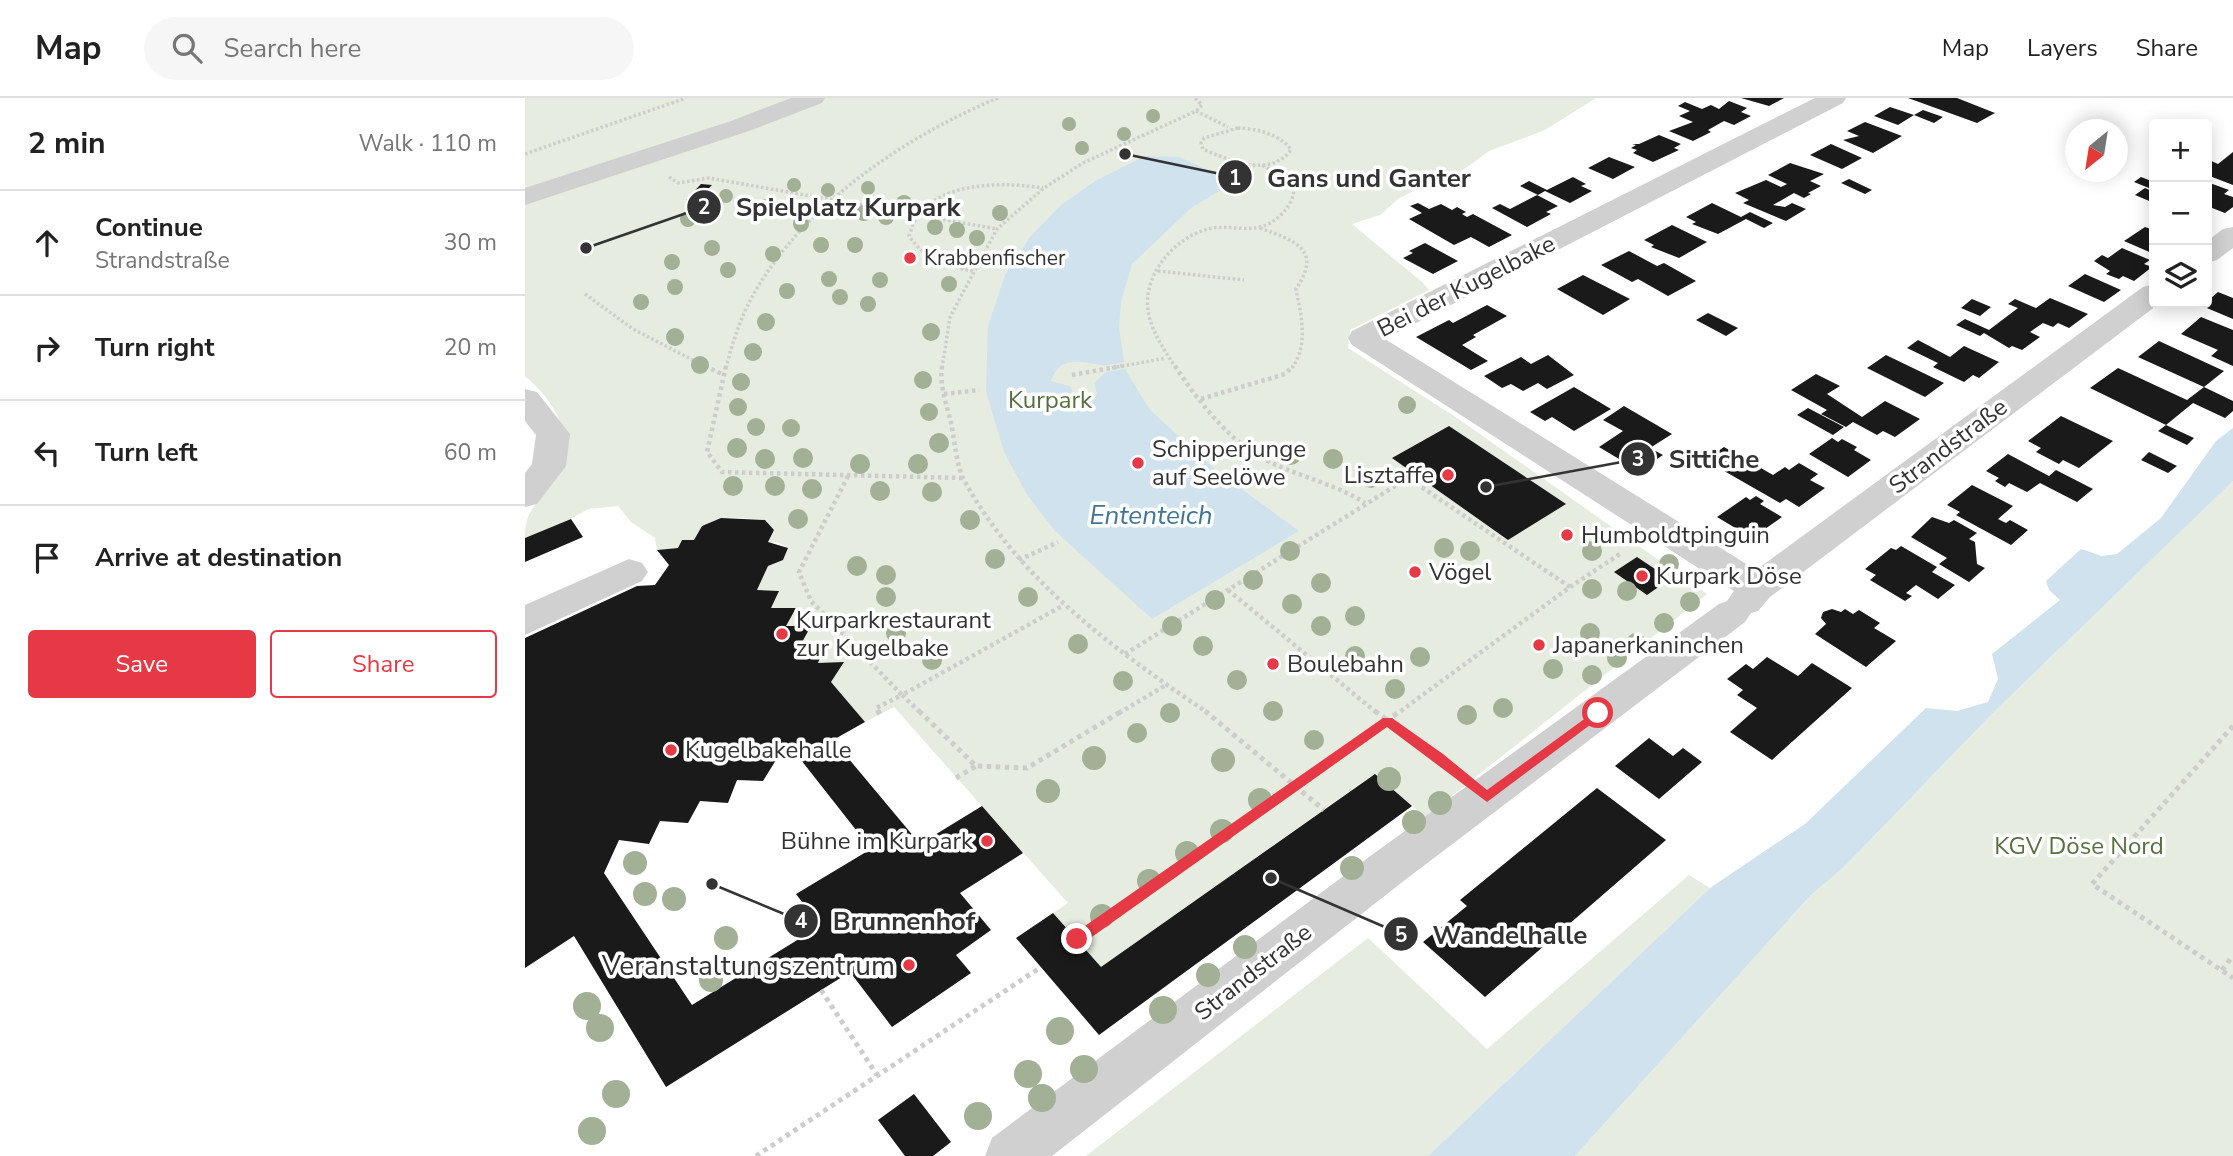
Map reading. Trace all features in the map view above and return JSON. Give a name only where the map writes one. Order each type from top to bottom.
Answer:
[{"type":"street","points":[[525,197],[813,98]]},
{"type":"street","name":"Bei der Kugelbake","points":[[1744,601],[1363,338],[1834,98]]},
{"type":"street","points":[[2212,250],[2233,235]]},
{"type":"street","name":"Strandstraße","points":[[1011,1156],[1389,867],[1487,797],[2149,297]]},
{"type":"street","points":[[525,399],[553,434],[549,466],[525,496]]},
{"type":"street","points":[[525,621],[629,572]]},
{"type":"path","points":[[525,154],[686,98]]},
{"type":"path","points":[[963,478],[722,472],[707,452],[722,374],[745,311],[781,252],[862,174],[905,143],[957,115],[998,98]]},
{"type":"path","points":[[1195,98],[1202,105],[1196,111],[1121,144],[1044,188],[997,229],[950,317],[941,372],[944,394],[963,478],[1019,560],[1065,605],[1166,685],[1212,716],[1324,810]]},
{"type":"path","points":[[1196,111],[1228,127]]},
{"type":"path","points":[[1228,127],[1253,127],[1288,145],[1291,150],[1281,160],[1262,165],[1238,164],[1203,149],[1201,143],[1204,138],[1228,127]]},
{"type":"path","points":[[1260,228],[1279,216],[1292,202],[1297,190],[1294,183],[1262,165]]},
{"type":"path","points":[[678,183],[709,178],[836,198],[997,229]]},
{"type":"path","points":[[973,271],[941,265],[920,254],[909,236],[919,214],[953,194],[984,185],[1009,183],[1044,188]]},
{"type":"path","points":[[1201,398],[1285,374],[1294,367],[1303,347],[1296,289],[1310,269],[1310,257],[1297,243],[1260,228],[1222,227],[1194,233],[1172,248],[1158,271],[1151,286],[1148,315],[1166,358],[1201,398],[1245,447],[1266,460],[1365,503]]},
{"type":"path","points":[[985,251],[1009,259]]},
{"type":"path","points":[[1158,271],[1244,280]]},
{"type":"path","points":[[585,294],[602,310],[722,374]]},
{"type":"path","points":[[1072,375],[1166,358]]},
{"type":"path","points":[[944,394],[979,390]]},
{"type":"path","points":[[848,476],[799,572],[811,601],[902,695],[976,766]]},
{"type":"path","points":[[1125,654],[1408,478],[1570,587]]},
{"type":"path","points":[[1019,560],[1058,542]]},
{"type":"path","points":[[1077,939],[1298,786],[1570,587],[1620,554]]},
{"type":"path","points":[[1228,590],[1387,721],[1439,757],[1487,797]]},
{"type":"path","points":[[880,714],[876,708],[1065,605]]},
{"type":"path","points":[[956,778],[976,766],[1027,768],[1166,685]]},
{"type":"path","points":[[2233,726],[2092,884],[2233,978]]},
{"type":"path","points":[[2222,970],[2233,956]]},
{"type":"path","points":[[756,1156],[1041,967]]},
{"type":"path","points":[[821,990],[877,1075]]},
{"type":"green space","points":[[525,98],[803,98],[525,192]]},
{"type":"green space","name":"Kurpark","points":[[823,98],[1596,98],[1545,130],[1489,151],[1463,170],[1398,199],[1380,215],[1352,224],[1429,290],[1350,330],[1348,348],[1460,420],[1707,594],[1425,817],[1374,774],[1101,967],[1053,913],[1068,903],[894,707],[865,722],[831,682],[844,663],[818,663],[826,643],[801,644],[810,626],[786,626],[795,608],[771,608],[779,591],[757,590],[768,566],[783,560],[788,548],[777,542],[768,542],[774,530],[765,520],[716,520],[708,524],[694,540],[682,540],[678,548],[657,550],[655,538],[631,522],[618,506],[588,509],[525,538],[529,515],[557,470],[563,440],[556,413],[538,388],[525,376],[525,202]]},
{"type":"green space","name":"KGV Döse Nord","points":[[2233,481],[2233,1156],[1575,1156],[1810,896],[1844,867],[1993,713]]},
{"type":"green space","points":[[1689,875],[1710,888],[1428,1156],[1086,1156],[1368,938],[1487,1049]]},
{"type":"water","name":"Ententeich","points":[[1145,156],[1179,157],[1234,182],[1191,208],[1132,264],[1121,302],[1119,327],[1124,362],[1104,365],[1071,362],[1060,367],[1051,381],[1070,386],[1076,398],[1097,394],[1094,383],[1106,372],[1125,369],[1150,410],[1217,471],[1299,531],[1152,619],[1055,531],[1026,493],[1004,452],[986,391],[988,326],[1005,275],[1030,237],[1061,205],[1097,180]]},
{"type":"water","points":[[2233,428],[2233,481],[1993,713],[1844,867],[1810,896],[1575,1156],[1428,1156],[1710,888],[1805,824],[1926,708],[1957,711],[1988,702],[1998,679],[1992,654],[2060,600],[2049,590],[2046,581],[2081,549],[2102,556],[2117,554],[2161,518],[2216,441]]},
{"type":"building","points":[[1741,98],[1784,98],[1769,106]]},
{"type":"building","points":[[1908,98],[1957,98],[1995,113],[1977,123]]},
{"type":"building","points":[[1729,101],[1747,108],[1741,112],[1751,116],[1734,125],[1724,121],[1708,130],[1711,132],[1693,141],[1669,131],[1693,122],[1679,116],[1690,111],[1678,106],[1685,102],[1702,109],[1711,105],[1719,109]]},
{"type":"building","points":[[1890,107],[1914,115],[1898,125],[1874,116]]},
{"type":"building","points":[[1923,110],[1943,117],[1934,123],[1914,115]]},
{"type":"building","points":[[1865,122],[1902,136],[1873,153],[1843,140],[1859,136],[1847,131]]},
{"type":"building","points":[[1659,135],[1681,144],[1674,148],[1679,150],[1653,162],[1633,153],[1637,150],[1631,148],[1636,145],[1632,144],[1639,144]]},
{"type":"building","points":[[1831,144],[1862,158],[1842,169],[1810,155]]},
{"type":"building","points":[[2233,152],[2233,185],[2212,177],[2212,161],[2218,164]]},
{"type":"building","points":[[1609,157],[1635,167],[1613,179],[1588,168]]},
{"type":"building","points":[[1790,163],[1824,174],[1810,181],[1821,186],[1808,193],[1811,194],[1804,198],[1794,193],[1773,205],[1785,207],[1792,203],[1806,209],[1786,221],[1743,203],[1749,200],[1735,193],[1766,180],[1781,187],[1787,184],[1768,175]]},
{"type":"building","points":[[1573,177],[1586,184],[1581,186],[1592,191],[1570,203],[1545,191],[1538,195],[1520,186],[1529,181],[1547,190]]},
{"type":"building","points":[[2141,177],[2149,180],[2149,188],[2134,182]]},
{"type":"building","points":[[1849,179],[1872,190],[1865,194],[1841,183]]},
{"type":"building","points":[[701,184],[712,185],[696,201],[686,200]]},
{"type":"building","points":[[2212,184],[2229,190],[2224,194],[2233,197],[2233,207],[2225,213],[2212,208]]},
{"type":"building","points":[[2145,188],[2149,190],[2149,201],[2135,195]]},
{"type":"building","points":[[1537,195],[1558,206],[1546,212],[1551,214],[1527,227],[1492,208],[1500,204],[1510,209]]},
{"type":"building","points":[[1418,203],[1429,209],[1441,204],[1452,210],[1457,207],[1466,212],[1462,214],[1467,217],[1473,214],[1512,235],[1489,247],[1471,237],[1454,245],[1409,219],[1422,213],[1410,206]]},
{"type":"building","points":[[1712,203],[1741,217],[1750,212],[1773,223],[1764,228],[1746,219],[1718,234],[1692,224],[1696,222],[1686,217]]},
{"type":"building","points":[[1672,225],[1707,242],[1679,258],[1651,247],[1654,245],[1644,240]]},
{"type":"building","points":[[2145,227],[2149,228],[2149,252],[2124,241]]},
{"type":"building","points":[[1425,243],[1458,261],[1433,274],[1403,258],[1413,253],[1409,251]]},
{"type":"building","points":[[2122,248],[2149,260],[2144,264],[2149,266],[2149,269],[2134,281],[2123,276],[2119,279],[2106,274],[2110,271],[2094,261],[2102,255],[2108,258]]},
{"type":"building","points":[[1629,251],[1657,266],[1664,263],[1696,281],[1668,296],[1638,279],[1632,282],[1601,265]]},
{"type":"building","points":[[2085,274],[2121,290],[2104,302],[2068,286]]},
{"type":"building","points":[[1583,275],[1630,299],[1603,315],[1557,289]]},
{"type":"building","points":[[2218,292],[2233,298],[2233,319],[2207,308],[2212,308],[2212,297]]},
{"type":"building","points":[[2050,298],[2088,314],[2069,328],[2058,323],[2053,327],[2043,323],[2030,332],[2040,337],[2022,350],[2012,346],[2009,348],[1984,333],[1980,336],[1956,325],[1965,319],[1989,330],[2018,308],[2008,304],[2015,299],[2036,308]]},
{"type":"building","points":[[1972,299],[1991,307],[1980,316],[1961,308]]},
{"type":"building","points":[[1487,305],[1507,316],[1473,335],[1476,337],[1462,345],[1488,361],[1471,370],[1416,337],[1449,320],[1453,323]]},
{"type":"building","points":[[1708,313],[1738,328],[1726,336],[1696,320]]},
{"type":"building","points":[[2201,317],[2233,330],[2233,366],[2211,356],[2218,350],[2181,334]]},
{"type":"building","points":[[1918,340],[1950,357],[1964,346],[1999,362],[1979,378],[1973,375],[1964,382],[1933,367],[1938,363],[1907,348]]},
{"type":"building","points":[[2159,341],[2224,371],[2204,387],[2138,357]]},
{"type":"building","points":[[1548,355],[1574,375],[1547,389],[1538,383],[1523,391],[1511,384],[1502,388],[1484,376],[1521,357],[1531,364]]},
{"type":"building","points":[[1886,355],[1944,383],[1925,397],[1867,368]]},
{"type":"building","points":[[2118,368],[2187,400],[2204,387],[2233,401],[2233,411],[2225,418],[2193,403],[2166,425],[2090,388]]},
{"type":"building","points":[[1816,374],[1840,386],[1827,394],[1862,417],[1885,401],[1920,419],[1895,437],[1883,431],[1877,435],[1853,422],[1846,427],[1821,414],[1827,410],[1791,390]]},
{"type":"building","points":[[1574,387],[1611,409],[1574,431],[1552,417],[1545,421],[1530,412]]},
{"type":"building","points":[[1624,406],[1672,434],[1650,448],[1663,455],[1639,471],[1599,447],[1623,431],[1603,420]]},
{"type":"building","points":[[1808,408],[1844,427],[1833,435],[1797,415]]},
{"type":"building","points":[[2061,416],[2113,441],[2079,468],[2063,460],[2059,464],[2036,452],[2041,448],[2028,441]]},
{"type":"building","points":[[2166,425],[2194,438],[2187,445],[2158,431]]},
{"type":"building","points":[[1449,426],[1566,504],[1508,540],[1392,458]]},
{"type":"building","points":[[1832,438],[1838,442],[1842,439],[1857,447],[1854,450],[1871,460],[1848,477],[1809,454]]},
{"type":"building","points":[[1724,447],[1773,475],[1785,467],[1789,470],[1799,463],[1818,474],[1810,480],[1825,488],[1799,507],[1786,499],[1780,503],[1705,460]]},
{"type":"building","points":[[2149,452],[2177,466],[2168,473],[2141,460]]},
{"type":"building","points":[[2008,454],[2049,476],[2056,470],[2093,489],[2077,502],[2040,483],[2027,492],[2009,483],[2005,487],[1995,481],[1999,478],[1986,471]]},
{"type":"building","points":[[1972,485],[2013,506],[1998,519],[2006,523],[2010,520],[2028,530],[2011,545],[1956,515],[1960,512],[1947,505]]},
{"type":"building","points":[[1756,496],[1764,501],[1760,504],[1782,517],[1752,538],[1717,517],[1746,497],[1750,500]]},
{"type":"building","points":[[1932,517],[1949,523],[1954,520],[1977,533],[1969,539],[1975,542],[1977,564],[1985,568],[1969,582],[1939,564],[1947,558],[1911,537]]},
{"type":"building","name":"Kugelbakehalle","points":[[721,518],[765,520],[774,530],[768,542],[788,548],[783,560],[768,566],[757,590],[779,591],[771,608],[796,608],[786,626],[811,626],[801,644],[826,643],[818,663],[844,662],[831,682],[865,722],[833,740],[920,844],[982,806],[1023,853],[960,893],[991,930],[956,955],[971,973],[892,1027],[850,972],[666,1087],[574,936],[525,968],[525,638],[637,586],[655,585],[669,565],[657,550],[678,548],[682,540],[694,540],[702,526]],"holes":[[[776,760],[801,760],[871,849],[796,894],[820,926],[692,1005],[604,873],[619,840],[649,844],[660,821],[688,823],[700,801],[728,803],[737,780],[763,781]]]},
{"type":"building","points":[[571,519],[583,537],[525,562],[525,538]]},
{"type":"building","points":[[1901,546],[1937,567],[1932,572],[1955,585],[1938,599],[1916,585],[1906,593],[1912,596],[1905,601],[1870,580],[1876,575],[1865,569],[1891,548],[1896,550]]},
{"type":"building","name":"Kurpark Döse","points":[[1637,557],[1670,579],[1647,595],[1614,572]]},
{"type":"building","points":[[1832,609],[1841,612],[1845,609],[1853,614],[1859,610],[1880,623],[1874,628],[1896,641],[1866,667],[1815,634],[1826,624],[1821,618],[1823,612]]},
{"type":"building","points":[[1767,657],[1798,676],[1812,663],[1852,688],[1772,760],[1730,732],[1757,708],[1737,695],[1743,690],[1727,679],[1746,664],[1753,669]]},
{"type":"building","points":[[1649,738],[1673,756],[1683,748],[1702,762],[1659,799],[1615,766]]},
{"type":"building","points":[[1375,774],[1412,806],[1099,1035],[1016,938],[1053,913],[1101,967]]},
{"type":"building","points":[[1597,788],[1666,840],[1485,997],[1423,942],[1467,906],[1460,900]]},
{"type":"building","points":[[914,1094],[951,1142],[933,1156],[905,1156],[878,1120]]},
{"type":"place","name":"Gans und Ganter","points":[[1125,154]]},
{"type":"place","name":"Spielplatz Kurpark","points":[[586,248]]},
{"type":"place","name":"Krabbenfischer","points":[[910,258]]},
{"type":"place","name":"Schipperjunge auf Seelöwe","points":[[1138,463]]},
{"type":"place","name":"Lisztaffe","points":[[1448,475]]},
{"type":"place","name":"Sittiche","points":[[1486,487]]},
{"type":"place","name":"Humboldtpinguin","points":[[1567,535]]},
{"type":"place","name":"Vögel","points":[[1415,572]]},
{"type":"place","name":"Kurpark Döse","points":[[1642,576]]},
{"type":"place","name":"Kurparkrestaurant zur Kugelbake","points":[[782,634]]},
{"type":"place","name":"Japanerkaninchen","points":[[1539,645]]},
{"type":"place","name":"Boulebahn","points":[[1273,664]]},
{"type":"place","name":"Kugelbakehalle","points":[[671,750]]},
{"type":"place","name":"Bühne im Kurpark","points":[[987,841]]},
{"type":"place","name":"Wandelhalle","points":[[1271,878]]},
{"type":"place","name":"Brunnenhof","points":[[712,884]]},
{"type":"place","name":"Veranstaltungszentrum","points":[[909,965]]},
{"type":"route","points":[[1077,939],[1387,721],[1439,757],[1487,797],[1598,713]]}]
